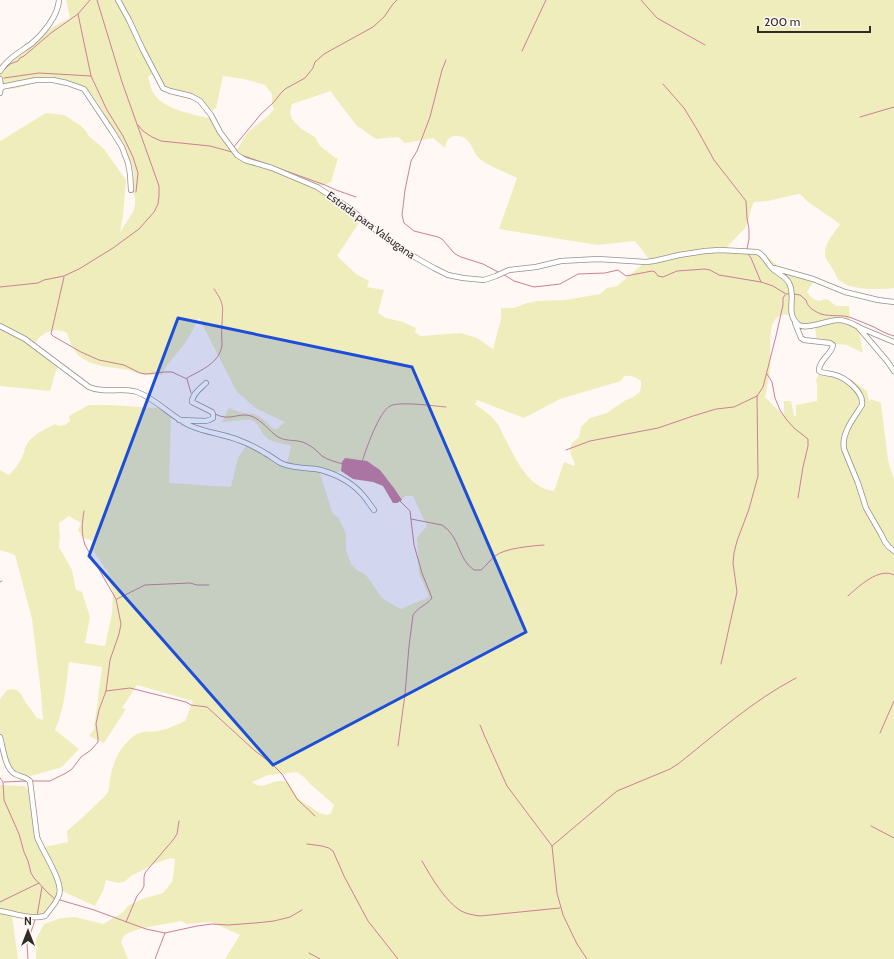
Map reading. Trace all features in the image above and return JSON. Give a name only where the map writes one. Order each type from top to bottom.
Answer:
[{"type":"street","points":[[0,71],[8,61],[44,32],[55,15],[59,0]]},
{"type":"street","name":"Estrada para Valsugana","points":[[118,0],[163,88],[191,96],[200,101],[211,114],[220,132],[237,155],[245,160],[272,168],[317,187],[349,208],[389,241],[448,275],[484,280],[509,270],[561,262],[598,259],[646,262],[705,251],[720,250],[759,252],[763,255],[771,267],[787,279],[791,289],[791,312],[801,338],[808,341],[833,344],[833,347],[820,364],[818,369],[819,371],[842,377],[856,388],[860,394],[862,405],[845,434],[844,446],[866,508],[885,542],[894,552]]},
{"type":"street","points":[[0,79],[0,93]]},
{"type":"street","points":[[1,87],[36,80],[53,80],[84,89],[122,147],[128,163],[131,190]]},
{"type":"street","points":[[771,267],[809,278],[845,292],[878,300],[894,302]]},
{"type":"street","points":[[793,319],[803,327],[809,327],[835,320],[847,321],[894,342]]},
{"type":"street","points":[[0,326],[25,339],[89,387],[99,390],[135,392],[147,398],[179,420],[198,429],[239,440],[285,464],[330,473],[357,489],[374,510]]},
{"type":"street","points":[[858,327],[894,371]]},
{"type":"street","points":[[179,420],[206,421],[213,418],[212,412],[192,402],[191,400],[206,382]]},
{"type":"street","points":[[0,737],[5,758],[11,771],[14,774],[30,781],[37,837],[57,877],[60,889],[58,898],[45,916],[26,916],[0,911]]},
{"type":"highlighted area","points":[[178,318],[412,367],[526,632],[273,765],[89,556]]},
{"type":"shaded area","points":[[66,0],[894,0],[894,288],[858,288],[844,284],[839,280],[825,256],[825,250],[828,242],[840,224],[808,202],[800,194],[753,203],[746,227],[727,247],[730,249],[762,252],[779,267],[806,274],[814,281],[807,292],[811,297],[818,301],[827,299],[836,306],[849,306],[850,323],[859,330],[863,353],[847,345],[817,342],[815,327],[802,327],[790,315],[778,317],[771,329],[770,369],[765,397],[784,416],[784,401],[791,401],[794,416],[796,416],[796,405],[817,401],[816,380],[819,374],[826,377],[838,375],[852,380],[867,391],[869,401],[871,399],[881,403],[888,460],[894,480],[894,959],[225,959],[240,935],[211,922],[186,924],[181,921],[128,933],[124,936],[121,942],[128,959],[36,959],[36,939],[44,924],[61,918],[75,917],[103,924],[122,913],[128,906],[142,899],[163,893],[172,882],[175,859],[171,858],[156,863],[131,876],[124,882],[118,883],[106,880],[103,891],[95,906],[62,891],[58,903],[45,917],[0,909],[0,785],[27,787],[34,807],[37,832],[41,847],[68,842],[67,831],[107,794],[115,761],[126,743],[138,734],[162,730],[185,721],[193,701],[137,685],[122,708],[126,709],[104,743],[89,736],[94,729],[102,667],[69,662],[63,705],[55,730],[79,749],[62,767],[31,776],[15,773],[8,769],[0,735],[0,699],[7,690],[17,690],[37,718],[43,720],[32,619],[15,555],[0,550],[0,470],[9,475],[20,461],[25,448],[35,435],[55,424],[59,426],[65,425],[70,421],[69,416],[89,405],[157,408],[171,416],[169,483],[231,487],[238,458],[246,446],[286,468],[291,446],[269,440],[253,421],[246,420],[222,422],[229,408],[239,412],[254,414],[274,429],[277,429],[285,422],[257,409],[237,392],[199,318],[186,342],[167,365],[162,375],[139,374],[128,370],[102,366],[89,362],[76,353],[67,333],[57,330],[43,334],[34,346],[57,367],[50,391],[0,386],[0,141],[46,113],[64,115],[80,125],[89,136],[104,149],[126,180],[120,232],[133,212],[135,205],[135,197],[132,191],[134,173],[130,160],[116,133],[89,91],[82,87],[63,81],[34,83],[11,89],[4,87],[1,81],[0,69],[53,27],[70,18]],"holes":[[[156,71],[162,83],[178,92],[196,99],[212,111],[216,108],[223,76],[244,79],[265,85],[272,94],[272,105],[274,109],[247,133],[235,154],[228,148],[213,119],[189,114],[165,104],[154,94],[148,77]],[[331,91],[357,126],[376,139],[398,137],[405,143],[433,138],[445,148],[449,138],[453,136],[462,137],[469,142],[481,160],[517,178],[499,229],[597,245],[635,241],[652,263],[644,263],[617,286],[606,288],[600,294],[565,300],[537,301],[514,308],[501,308],[501,319],[493,349],[477,338],[461,333],[420,336],[415,332],[416,328],[403,322],[386,318],[378,313],[384,290],[367,287],[369,281],[356,274],[337,256],[361,220],[319,187],[331,182],[338,158],[320,146],[315,137],[300,128],[292,119],[290,112],[292,104]],[[624,376],[637,378],[641,381],[639,393],[607,413],[590,418],[581,427],[579,437],[572,443],[570,449],[575,464],[574,466],[564,462],[554,491],[544,489],[528,477],[516,460],[497,423],[475,404],[477,400],[524,418],[560,399],[621,381]],[[355,459],[368,462],[382,473],[402,500],[405,496],[413,496],[427,526],[417,538],[419,573],[429,597],[401,609],[382,598],[366,575],[357,570],[351,564],[346,550],[346,534],[339,519],[332,512],[320,473],[326,475],[341,471],[342,462]],[[69,516],[81,523],[78,530],[82,537],[93,541],[92,547],[94,552],[108,572],[113,592],[112,613],[105,646],[85,643],[90,617],[82,592],[76,590],[72,570],[59,547],[59,523]],[[297,772],[334,805],[331,813],[328,815],[320,813],[297,797],[288,782],[277,781],[259,786],[252,782],[268,775]]]},
{"type":"shaded area","points":[[345,458],[367,461],[380,470],[402,500],[397,503],[393,503],[383,486],[373,482],[353,479],[341,471],[342,462]]},
{"type":"shaded area","points":[[3,913],[12,915],[18,959],[0,959],[0,914]]},
{"type":"waterway","points":[[3,71],[10,64],[18,61],[51,33],[78,14],[90,0]]},
{"type":"waterway","points":[[0,287],[38,283],[44,280],[64,276],[79,269],[113,248],[139,229],[154,212],[158,204],[159,186],[122,82],[97,0]]},
{"type":"waterway","points":[[233,148],[261,114],[285,89],[305,78],[313,68],[315,62],[324,54],[373,27],[384,17],[397,0]]},
{"type":"waterway","points":[[522,51],[546,0]]},
{"type":"waterway","points":[[641,0],[657,18],[705,45]]},
{"type":"waterway","points":[[78,14],[91,76],[107,110],[123,136],[133,157],[138,173],[136,192]]},
{"type":"waterway","points":[[446,60],[430,117],[417,151],[411,161],[402,215],[404,223],[414,231],[442,239],[457,255],[483,264],[500,273]]},
{"type":"waterway","points":[[4,78],[39,73],[91,76]]},
{"type":"waterway","points":[[663,84],[684,108],[714,160],[746,201],[749,229],[747,249]]},
{"type":"waterway","points":[[860,117],[894,107]]},
{"type":"waterway","points":[[138,125],[143,131],[161,141],[210,146],[232,152]]},
{"type":"waterway","points":[[241,155],[270,165]]},
{"type":"waterway","points":[[275,167],[356,197]]},
{"type":"waterway","points":[[748,254],[761,282]]},
{"type":"waterway","points":[[503,274],[514,281],[534,287],[560,284],[578,274],[605,273],[618,270],[626,276],[652,271],[658,276],[663,277],[677,271],[705,269],[719,275],[761,282],[773,286],[786,294],[790,294]]},
{"type":"waterway","points":[[64,277],[51,334],[53,336],[81,352],[99,360],[124,365],[140,373],[172,372],[187,379]]},
{"type":"waterway","points":[[187,378],[204,369],[214,361],[218,357],[222,345],[222,303],[214,289]]},
{"type":"waterway","points":[[794,294],[800,295],[816,312],[821,314],[848,317],[894,336]]},
{"type":"waterway","points":[[721,664],[737,592],[733,563],[734,553],[749,509],[758,476],[757,396],[763,387],[783,305],[783,298],[785,295]]},
{"type":"waterway","points":[[767,374],[772,382],[775,398],[780,410],[794,428],[808,439],[798,498]]},
{"type":"waterway","points":[[187,379],[191,393]]},
{"type":"waterway","points":[[566,450],[590,441],[658,428],[716,409],[734,407],[757,396]]},
{"type":"waterway","points":[[198,403],[204,406]]},
{"type":"waterway","points":[[362,462],[377,423],[390,406],[409,404],[446,407]]},
{"type":"waterway","points":[[215,414],[225,417],[242,415],[251,416],[259,420],[278,437],[305,443],[322,456],[343,464]]},
{"type":"waterway","points":[[398,746],[413,615],[432,598],[422,573],[414,545],[410,511],[399,500]]},
{"type":"waterway","points":[[33,781],[50,781],[66,773],[72,769],[81,757],[91,750],[98,742],[96,724],[106,691],[110,660],[121,624],[116,599],[85,545],[82,528],[84,511]]},
{"type":"waterway","points":[[411,519],[442,525],[452,535],[465,560],[474,570],[481,570],[499,553],[518,548],[544,545]]},
{"type":"waterway","points":[[848,596],[863,583],[876,575],[888,573],[894,575]]},
{"type":"waterway","points":[[117,599],[145,585],[190,583],[197,585],[209,585]]},
{"type":"waterway","points":[[552,846],[617,791],[670,769],[678,764],[749,707],[796,678]]},
{"type":"waterway","points":[[106,691],[130,688],[186,702],[191,705],[207,707],[282,774],[297,799],[315,816]]},
{"type":"waterway","points":[[880,733],[894,701]]},
{"type":"waterway","points":[[480,725],[507,786],[552,846],[557,893],[563,915],[577,944],[587,959]]},
{"type":"waterway","points":[[0,778],[3,782],[4,800],[19,834],[31,873],[55,899]]},
{"type":"waterway","points":[[4,782],[26,781]]},
{"type":"waterway","points":[[126,922],[137,896],[144,886],[145,873],[177,834],[179,821]]},
{"type":"waterway","points":[[871,826],[894,838]]},
{"type":"waterway","points":[[307,844],[322,846],[333,851],[344,876],[368,921],[398,959]]},
{"type":"waterway","points":[[422,861],[434,881],[449,901],[455,907],[466,913],[480,916],[560,908]]},
{"type":"waterway","points":[[0,902],[39,883]]},
{"type":"waterway","points":[[37,916],[42,887]]},
{"type":"waterway","points":[[60,900],[94,910],[146,929],[165,933],[212,924],[228,925],[274,921],[290,917],[302,910]]},
{"type":"waterway","points":[[28,959],[27,944],[35,920]]},
{"type":"waterway","points":[[155,959],[165,933]]},
{"type":"waterway","points":[[309,953],[320,959]]}]
